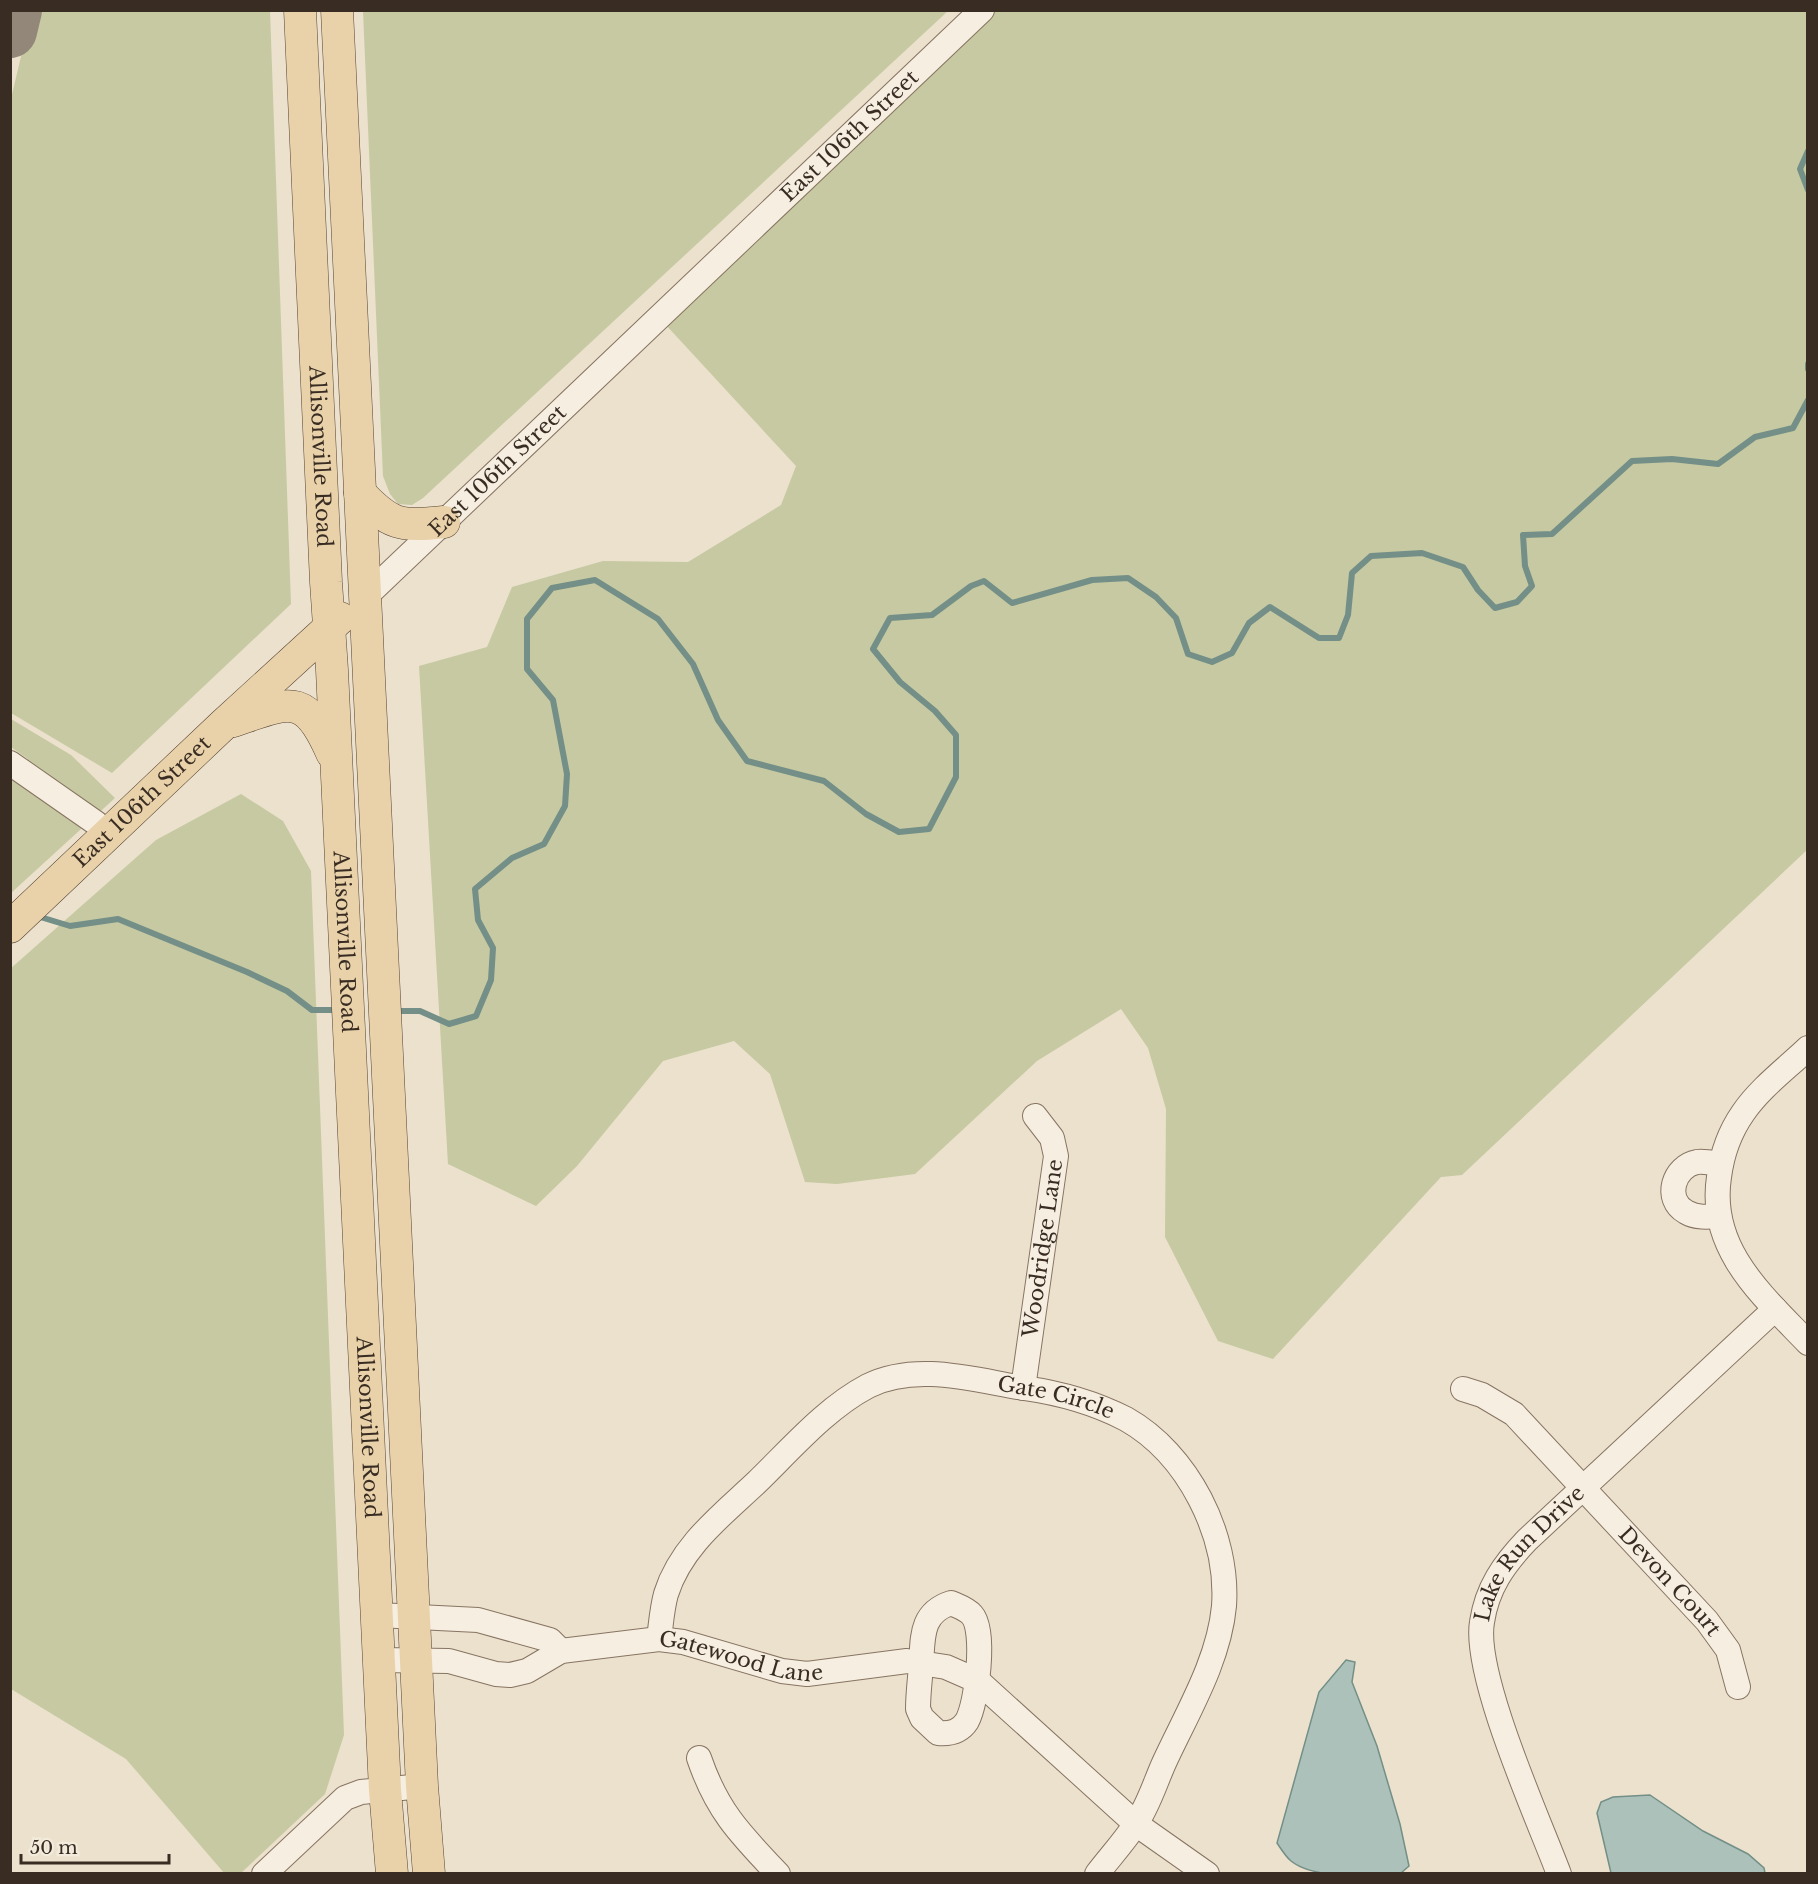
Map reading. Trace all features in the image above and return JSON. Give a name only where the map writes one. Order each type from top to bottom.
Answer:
[{"type":"main road","name":"Allisonville Road","points":[[300,10],[385,1790],[392,1874]]},
{"type":"main road","name":"Allisonville Road","points":[[337,10],[422,1786],[429,1874]]},
{"type":"main road","points":[[360,493],[390,521],[413,526],[444,522]]},
{"type":"main road","name":"East 106th Street","points":[[10,927],[224,724],[365,597]]},
{"type":"main road","points":[[224,724],[279,706],[305,710],[316,721],[336,761]]},
{"type":"street","name":"East 106th Street","points":[[365,597],[982,10]]},
{"type":"street","points":[[10,763],[96,823],[107,836]]},
{"type":"street","points":[[1808,1048],[1753,1099],[1742,1114],[1724,1150],[1717,1191],[1721,1229],[1734,1258],[1775,1309],[1808,1343]]},
{"type":"street","name":"Woodridge Lane","points":[[1023,1388],[1056,1156],[1052,1138],[1035,1116]]},
{"type":"street","points":[[1719,1216],[1701,1217],[1687,1213],[1681,1208],[1673,1194],[1677,1176],[1686,1166],[1699,1162],[1721,1164]]},
{"type":"street","name":"Lake Run Drive","points":[[1552,1871],[1494,1702],[1481,1644],[1481,1623],[1491,1587],[1506,1562],[1583,1487],[1775,1309]]},
{"type":"street","name":"Gate Circle","points":[[659,1639],[665,1596],[686,1553],[826,1416],[869,1386],[894,1377],[930,1373],[1023,1388],[1089,1402],[1128,1420],[1159,1444],[1187,1477],[1210,1520],[1221,1561],[1224,1605],[1216,1651],[1136,1824],[1096,1874]]},
{"type":"street","name":"Devon Court","points":[[1463,1389],[1490,1399],[1514,1414],[1583,1487],[1719,1635],[1728,1650],[1738,1687]]},
{"type":"street","points":[[951,1603],[972,1615],[976,1624],[978,1681],[968,1720],[955,1732],[938,1733],[922,1718],[918,1709],[922,1663],[921,1640],[928,1618],[940,1606],[951,1603]]},
{"type":"street","points":[[378,1615],[415,1618],[464,1617],[550,1640],[561,1651]]},
{"type":"street","name":"Gatewood Lane","points":[[380,1660],[449,1661],[496,1674],[510,1674],[527,1671],[561,1651],[659,1639],[683,1642],[782,1671],[807,1674],[907,1661],[946,1667],[978,1681],[1136,1824],[1207,1874]]},
{"type":"street","points":[[699,1758],[708,1787],[722,1811],[778,1874]]},
{"type":"street","points":[[264,1874],[320,1818],[345,1798],[361,1792],[422,1786]]},
{"type":"green space","points":[[32,10],[270,11],[291,604],[112,773],[11,713],[10,103]]},
{"type":"green space","points":[[363,10],[948,11],[423,498],[412,505],[398,504],[390,494],[383,476]]},
{"type":"green space","points":[[995,11],[1807,11],[1807,850],[1462,1175],[1441,1177],[1273,1359],[1218,1341],[1165,1237],[1166,1109],[1148,1048],[1121,1009],[1037,1061],[915,1174],[837,1184],[805,1182],[770,1074],[734,1041],[663,1061],[577,1166],[536,1206],[448,1164],[419,666],[487,647],[512,587],[603,561],[688,562],[781,505],[796,466],[665,324]]},
{"type":"green space","points":[[11,719],[71,755],[115,798],[11,893],[11,776],[28,759],[11,747]]},
{"type":"green space","points":[[241,794],[283,821],[311,871],[344,1735],[325,1794],[241,1873],[225,1874],[126,1759],[11,1689],[10,969],[156,840]]},
{"type":"water","points":[[1346,1660],[1355,1662],[1352,1682],[1377,1746],[1400,1824],[1409,1866],[1401,1873],[1344,1875],[1314,1871],[1291,1861],[1277,1843],[1319,1692]]},
{"type":"water","points":[[1650,1795],[1703,1831],[1748,1854],[1764,1868],[1765,1873],[1611,1873],[1597,1813],[1601,1802],[1613,1797]]},
{"type":"waterway","points":[[1808,151],[1800,169],[1808,190]]},
{"type":"waterway","points":[[1808,364],[1808,369]]},
{"type":"waterway","points":[[394,1011],[420,1011],[449,1024],[476,1016],[491,980],[493,948],[478,920],[475,889],[512,858],[544,844],[565,806],[567,774],[553,700],[527,669],[527,619],[552,588],[595,580],[658,619],[693,664],[718,720],[747,761],[824,781],[866,814],[899,832],[929,829],[956,777],[956,735],[935,711],[900,682],[873,649],[890,618],[932,615],[971,586],[984,581],[1012,603],[1092,580],[1128,578],[1156,597],[1176,618],[1188,654],[1212,662],[1232,653],[1249,623],[1270,607],[1319,638],[1339,638],[1348,615],[1352,573],[1371,556],[1422,553],[1463,567],[1478,590],[1495,608],[1517,602],[1532,586],[1525,566],[1523,535],[1552,534],[1632,461],[1672,459],[1718,464],[1755,437],[1793,428],[1808,400]]},
{"type":"waterway","points":[[37,916],[70,926],[118,919],[247,972],[287,991],[312,1010],[339,1010]]},
{"type":"taxiway","points":[[10,31],[15,10]]}]
